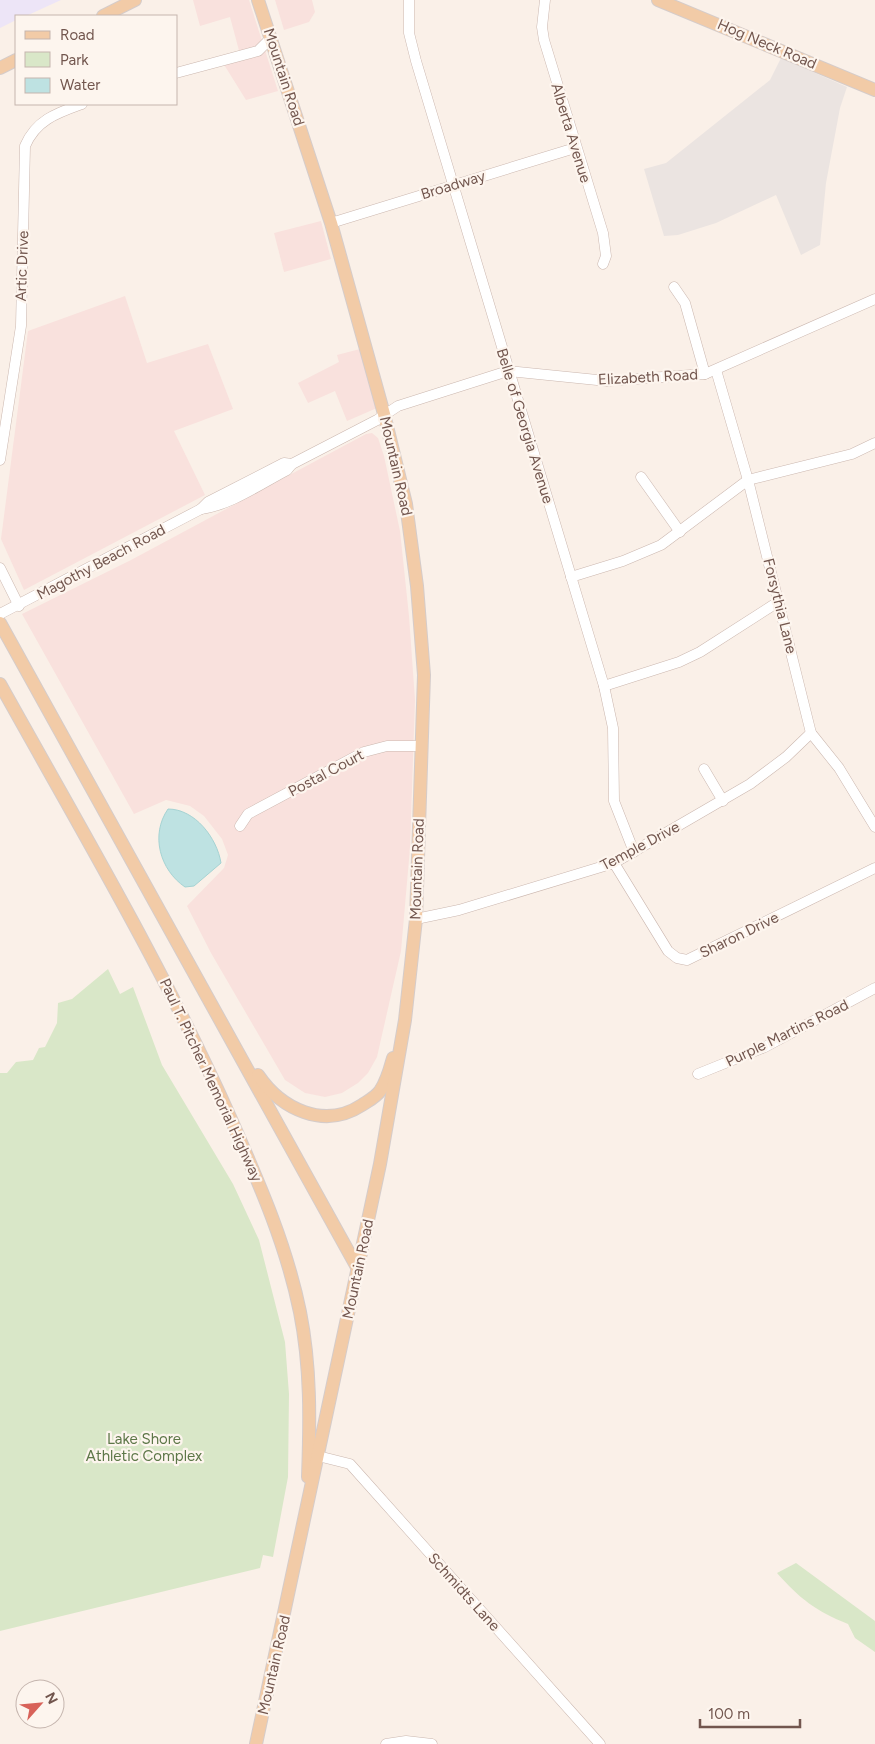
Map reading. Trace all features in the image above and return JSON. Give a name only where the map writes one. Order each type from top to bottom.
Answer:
[{"type":"main road","points":[[105,15],[135,0]]},
{"type":"main road","name":"Mountain Road","points":[[256,1744],[384,1146],[405,1020],[416,918],[424,675],[417,586],[406,504],[384,414],[331,223],[258,0]]},
{"type":"main road","name":"Hog Neck Road","points":[[658,0],[673,3],[875,90]]},
{"type":"main road","points":[[0,68],[15,60]]},
{"type":"main road","name":"Paul T. Pitcher Memorial Highway","points":[[0,623],[358,1270]]},
{"type":"main road","name":"Paul T. Pitcher Memorial Highway","points":[[0,684],[182,1014],[276,1225],[296,1293],[307,1365],[310,1428],[306,1512]]},
{"type":"main road","points":[[209,998],[273,1094],[286,1105],[317,1116],[344,1114],[357,1109],[380,1092],[387,1078],[405,1020]]},
{"type":"street","name":"Belle of Georgia Avenue","points":[[409,0],[408,33],[508,372],[604,686],[612,728],[614,801],[634,852]]},
{"type":"street","name":"Alberta Avenue","points":[[544,0],[542,27],[544,40],[575,148],[603,233],[606,256],[603,264]]},
{"type":"street","points":[[178,72],[258,51],[271,38]]},
{"type":"street","points":[[258,51],[280,64]]},
{"type":"street","name":"Artic Drive","points":[[0,460],[20,326],[25,146],[30,133],[42,122],[57,113],[79,105]]},
{"type":"street","name":"Broadway","points":[[331,223],[575,148]]},
{"type":"street","points":[[674,287],[685,303],[705,374]]},
{"type":"street","name":"Elizabeth Road","points":[[384,414],[398,406],[508,372],[576,380],[616,381],[705,374],[875,299]]},
{"type":"street","name":"Forsythia Lane","points":[[716,370],[748,480],[811,733],[839,768],[875,827]]},
{"type":"street","name":"Magothy Beach Road","points":[[0,614],[19,606],[201,509],[212,508],[287,470],[292,464],[384,414]]},
{"type":"street","points":[[570,577],[635,557],[680,532],[748,480],[852,454],[875,443]]},
{"type":"street","points":[[641,477],[680,532]]},
{"type":"street","points":[[0,568],[19,606]]},
{"type":"street","points":[[604,686],[679,662],[700,652],[778,602]]},
{"type":"street","name":"Temple Drive","points":[[416,918],[459,910],[614,863],[723,801],[769,771],[811,733]]},
{"type":"street","name":"Postal Court","points":[[240,826],[248,814],[364,752],[387,746],[421,746]]},
{"type":"street","points":[[704,768],[723,801]]},
{"type":"street","name":"Sharon Drive","points":[[614,863],[668,951],[677,958],[687,960],[875,868]]},
{"type":"street","name":"Purple Martins Road","points":[[698,1074],[765,1046],[875,988]]},
{"type":"street","name":"Schmidts Lane","points":[[318,1456],[350,1464],[600,1744]]},
{"type":"street","points":[[386,1744],[406,1740],[432,1744]]},
{"type":"shaded area","points":[[0,0],[61,0],[28,15],[15,15],[15,20],[0,28]]},
{"type":"shaded area","points":[[193,0],[249,0],[278,91],[246,100],[223,63],[241,58],[230,17],[200,26]]},
{"type":"shaded area","points":[[275,0],[312,0],[315,12],[309,22],[284,30]]},
{"type":"shaded area","points":[[781,58],[847,87],[840,108],[826,183],[820,245],[801,255],[776,195],[716,223],[678,235],[664,236],[644,169],[666,163],[770,80]]},
{"type":"shaded area","points":[[321,221],[331,259],[284,272],[274,233]]},
{"type":"shaded area","points":[[125,296],[147,363],[208,344],[233,409],[174,431],[205,495],[24,590],[1,539],[28,331]]},
{"type":"shaded area","points":[[360,349],[377,408],[347,421],[335,391],[308,403],[298,383],[339,362],[337,355]]},
{"type":"shaded area","points":[[372,433],[378,438],[384,456],[400,531],[409,616],[415,700],[410,848],[401,951],[377,1057],[368,1073],[358,1083],[342,1093],[325,1097],[305,1093],[285,1080],[211,953],[187,906],[224,868],[228,855],[222,839],[204,816],[190,806],[166,800],[134,814],[22,614],[131,560],[366,434]]},
{"type":"green space","name":"Lake Shore Athletic Complex","points":[[108,969],[120,994],[133,987],[162,1065],[233,1184],[259,1240],[285,1342],[289,1394],[288,1477],[273,1557],[263,1555],[260,1568],[0,1631],[0,1073],[7,1073],[16,1062],[33,1060],[39,1048],[45,1047],[57,1023],[58,1003],[72,999]]},
{"type":"green space","points":[[796,1563],[875,1621],[875,1652],[855,1638],[848,1624],[809,1603],[777,1573]]},
{"type":"water","points":[[168,809],[178,810],[196,819],[210,835],[219,854],[221,863],[194,886],[185,887],[176,880],[164,862],[160,851],[160,830]]}]
